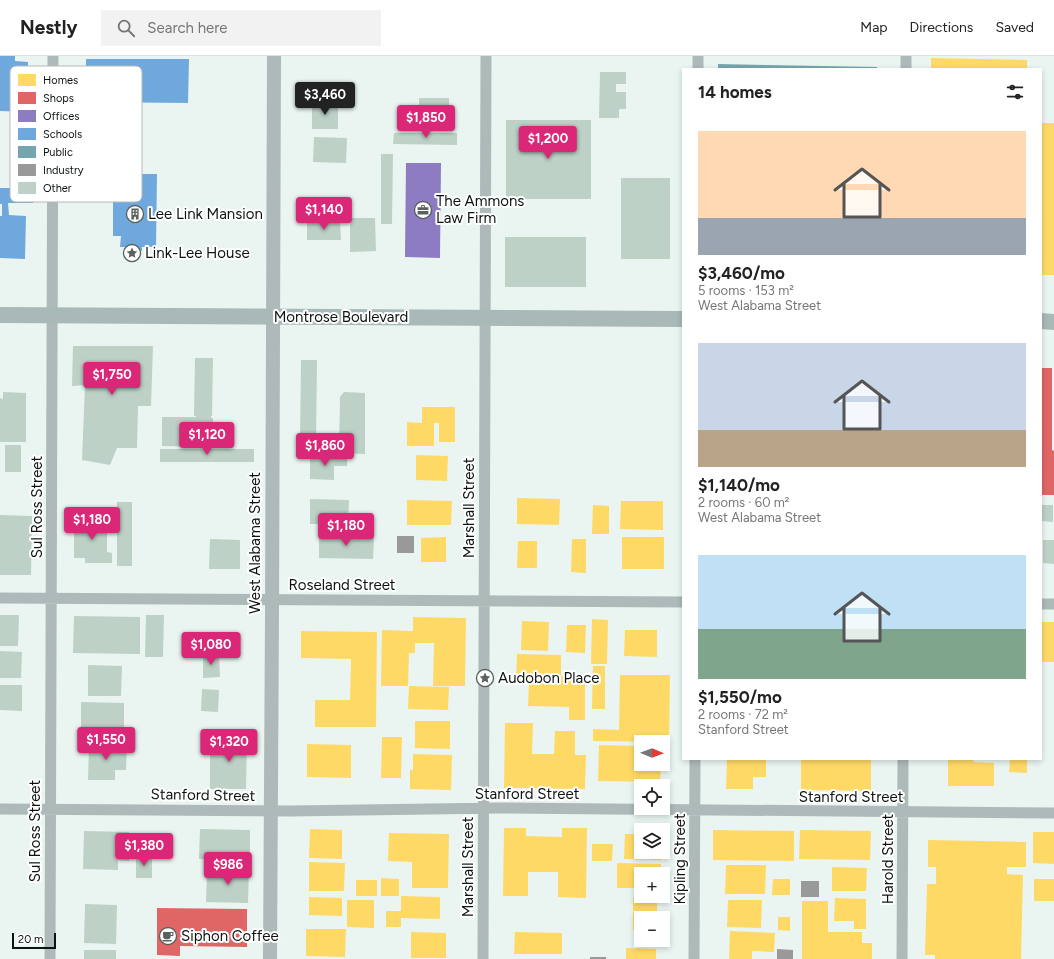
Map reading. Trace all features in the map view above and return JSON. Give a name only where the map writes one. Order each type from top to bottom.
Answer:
[{"type":"main road","name":"Montrose Boulevard","points":[[0,315],[682,319]]},
{"type":"main road","points":[[1042,321],[1054,322]]},
{"type":"street","name":"Sul Ross Street","points":[[53,56],[53,66]]},
{"type":"street","name":"West Alabama Street","points":[[270,959],[274,56]]},
{"type":"street","name":"Marshall Street","points":[[483,959],[486,56]]},
{"type":"street","points":[[698,56],[698,68]]},
{"type":"street","points":[[906,56],[906,68]]},
{"type":"street","name":"Sul Ross Street","points":[[50,959],[52,202]]},
{"type":"street","name":"Roseland Street","points":[[0,598],[682,602]]},
{"type":"street","points":[[1042,604],[1054,604]]},
{"type":"street","name":"Kipling Street","points":[[694,959],[695,760]]},
{"type":"street","name":"Harold Street","points":[[902,959],[903,760]]},
{"type":"street","name":"Stanford Street","points":[[0,809],[270,811],[588,809],[1054,813]]},
{"type":"building: Homes","points":[[931,58],[1027,60],[1027,68],[931,68]]},
{"type":"building: Homes","points":[[1042,123],[1054,123],[1054,275],[1042,275]]},
{"type":"building: Homes","points":[[422,407],[455,407],[455,442],[439,442],[439,423],[434,423],[434,446],[407,446],[407,422],[422,423]]},
{"type":"building: Homes","points":[[416,455],[448,456],[447,481],[416,480]]},
{"type":"building: Homes","points":[[517,498],[560,499],[559,525],[517,524]]},
{"type":"building: Homes","points":[[407,500],[452,501],[451,525],[407,525]]},
{"type":"building: Homes","points":[[621,501],[663,501],[663,530],[620,529]]},
{"type":"building: Homes","points":[[593,505],[609,506],[609,534],[592,534]]},
{"type":"building: Homes","points":[[446,537],[446,562],[421,562],[421,538]]},
{"type":"building: Homes","points":[[622,537],[664,537],[664,569],[622,569]]},
{"type":"building: Homes","points":[[572,539],[586,539],[586,573],[571,572]]},
{"type":"building: Homes","points":[[518,541],[537,541],[537,568],[517,568]]},
{"type":"building: Homes","points":[[413,617],[466,618],[465,686],[433,686],[434,643],[415,643],[415,653],[409,653],[408,686],[381,686],[382,630],[413,631]]},
{"type":"building: Homes","points":[[592,619],[608,620],[607,664],[591,664]]},
{"type":"building: Homes","points":[[522,621],[549,622],[548,651],[521,650]]},
{"type":"building: Homes","points":[[1042,622],[1054,622],[1054,662],[1042,662]]},
{"type":"building: Homes","points":[[567,625],[586,625],[585,653],[566,652]]},
{"type":"building: Homes","points":[[625,630],[657,630],[657,657],[624,656]]},
{"type":"building: Homes","points":[[301,631],[377,632],[376,727],[315,727],[315,700],[350,700],[351,659],[301,658]]},
{"type":"building: Homes","points":[[517,654],[561,655],[561,676],[585,677],[585,720],[569,720],[569,707],[528,706],[529,683],[516,683]]},
{"type":"building: Homes","points":[[593,666],[605,666],[605,709],[592,709]]},
{"type":"building: Homes","points":[[620,675],[670,675],[669,735],[634,735],[634,742],[593,741],[593,729],[619,730]]},
{"type":"building: Homes","points":[[409,686],[449,687],[448,710],[408,709]]},
{"type":"building: Homes","points":[[415,721],[450,721],[450,749],[415,748]]},
{"type":"building: Homes","points":[[505,723],[533,723],[532,754],[554,754],[555,731],[575,731],[575,755],[586,755],[585,789],[504,788]]},
{"type":"building: Homes","points":[[382,737],[402,737],[401,778],[381,778]]},
{"type":"building: Homes","points":[[307,744],[351,745],[351,778],[307,777]]},
{"type":"building: Homes","points":[[599,745],[634,746],[634,771],[661,771],[660,779],[634,779],[634,782],[598,781]]},
{"type":"building: Homes","points":[[413,754],[452,755],[451,790],[410,789],[410,770],[413,770]]},
{"type":"building: Homes","points":[[727,760],[766,760],[766,777],[753,777],[753,789],[726,789]]},
{"type":"building: Homes","points":[[801,760],[871,760],[871,791],[801,790]]},
{"type":"building: Homes","points":[[948,760],[974,760],[973,762],[994,763],[994,786],[948,786]]},
{"type":"building: Homes","points":[[1010,760],[1027,760],[1027,773],[1009,772]]},
{"type":"building: Homes","points":[[504,828],[526,828],[526,836],[562,837],[562,828],[587,828],[586,898],[558,897],[558,872],[528,872],[528,896],[503,896]]},
{"type":"building: Homes","points":[[310,829],[342,830],[342,859],[309,858]]},
{"type":"building: Homes","points":[[713,830],[794,831],[794,861],[713,860]]},
{"type":"building: Homes","points":[[800,830],[871,831],[870,860],[799,859]]},
{"type":"building: Homes","points":[[1033,832],[1054,832],[1054,864],[1033,863]]},
{"type":"building: Homes","points":[[389,833],[449,834],[448,888],[412,888],[412,862],[388,861]]},
{"type":"building: Homes","points":[[625,834],[634,834],[634,859],[661,860],[624,859]]},
{"type":"building: Homes","points":[[928,840],[1026,842],[1026,867],[1007,867],[1007,874],[1023,875],[1021,959],[935,959],[935,955],[925,955],[927,884],[936,884],[936,867],[928,867]]},
{"type":"building: Homes","points":[[592,844],[613,844],[612,861],[592,861]]},
{"type":"building: Homes","points":[[309,862],[345,863],[344,891],[309,891]]},
{"type":"building: Homes","points":[[617,863],[661,864],[661,867],[634,867],[634,888],[617,888]]},
{"type":"building: Homes","points":[[726,865],[766,865],[765,894],[725,894]]},
{"type":"building: Homes","points":[[832,867],[867,868],[866,891],[832,891]]},
{"type":"building: Homes","points":[[381,878],[399,879],[399,896],[381,896]]},
{"type":"building: Homes","points":[[773,879],[790,879],[790,895],[772,895]]},
{"type":"building: Homes","points":[[1034,879],[1054,879],[1054,901],[1034,901]]},
{"type":"building: Homes","points":[[356,880],[377,880],[377,896],[356,896]]},
{"type":"building: Homes","points":[[401,896],[440,897],[440,919],[401,918],[401,927],[386,927],[386,911],[401,911]]},
{"type":"building: Homes","points":[[309,897],[342,898],[342,916],[309,915]]},
{"type":"building: Homes","points":[[633,898],[634,903],[657,903],[657,911],[634,911],[633,930]]},
{"type":"building: Homes","points":[[835,898],[866,899],[866,929],[854,929],[854,921],[834,921]]},
{"type":"building: Homes","points":[[347,900],[374,900],[374,928],[347,927]]},
{"type":"building: Homes","points":[[728,900],[762,900],[761,928],[727,927]]},
{"type":"building: Homes","points":[[802,901],[828,901],[828,932],[862,932],[862,943],[872,943],[872,959],[802,959]]},
{"type":"building: Homes","points":[[778,917],[790,917],[790,931],[778,930]]},
{"type":"building: Homes","points":[[306,929],[346,929],[345,957],[306,956]]},
{"type":"building: Homes","points":[[730,931],[775,933],[774,952],[752,951],[752,959],[729,959]]},
{"type":"building: Homes","points":[[411,932],[446,933],[446,958],[411,958]]},
{"type":"building: Homes","points":[[515,932],[562,933],[562,954],[514,954]]},
{"type":"building: Homes","points":[[626,948],[656,949],[656,959],[626,959]]},
{"type":"building: Shops","points":[[1042,368],[1052,368],[1052,450],[1054,451],[1054,495],[1042,495]]},
{"type":"building: Shops","points":[[157,908],[247,909],[247,947],[180,946],[180,956],[157,955]]},
{"type":"building: Offices","points":[[406,163],[441,163],[440,258],[405,257]]},
{"type":"building: Schools","points":[[0,56],[15,56],[15,61],[28,62],[28,66],[10,66],[10,111],[0,111]]},
{"type":"building: Schools","points":[[86,59],[189,59],[188,103],[142,103],[142,66],[86,66]]},
{"type":"building: Schools","name":"Lee Link Mansion","points":[[142,174],[157,174],[156,247],[142,247],[142,251],[127,251],[127,247],[120,247],[121,236],[113,236],[113,202],[142,202]]},
{"type":"building: Schools","points":[[0,188],[10,188],[10,202],[33,202],[8,203],[9,215],[26,216],[25,259],[0,258],[0,216],[2,216],[2,204],[0,204]]},
{"type":"building: Public","points":[[718,64],[877,67],[877,68],[718,68]]},
{"type":"building: Industry","points":[[397,536],[414,536],[414,553],[397,553]]},
{"type":"building: Industry","points":[[801,881],[819,881],[819,897],[801,897]]},
{"type":"building: Industry","points":[[777,949],[793,950],[793,959],[777,959]]},
{"type":"building: Industry","points":[[590,957],[606,957],[606,959],[590,959]]},
{"type":"building: Other","points":[[600,72],[626,72],[626,84],[616,84],[616,92],[626,92],[626,109],[619,109],[619,118],[599,118]]},
{"type":"building: Other","points":[[419,98],[449,98],[449,126],[419,126]]},
{"type":"building: Other","points":[[312,102],[338,102],[338,129],[312,129]]},
{"type":"building: Other","points":[[506,120],[591,120],[591,199],[506,199]]},
{"type":"building: Other","points":[[394,133],[457,133],[457,145],[393,144]]},
{"type":"building: Other","points":[[314,137],[347,138],[346,163],[313,162]]},
{"type":"building: Other","points":[[381,154],[393,154],[392,224],[381,224]]},
{"type":"building: Other","points":[[621,178],[670,178],[670,259],[621,259]]},
{"type":"building: Other","points":[[350,218],[375,218],[376,251],[350,252]]},
{"type":"building: Other","points":[[307,222],[340,222],[341,240],[307,240]]},
{"type":"building: Other","points":[[505,237],[586,237],[586,287],[505,287]]},
{"type":"building: Other","points":[[73,346],[153,346],[151,406],[138,406],[137,448],[117,448],[110,465],[82,460],[85,385],[72,386]]},
{"type":"building: Other","points":[[195,358],[213,358],[211,418],[213,418],[213,447],[162,446],[162,417],[196,417],[194,416]]},
{"type":"building: Other","points":[[301,360],[317,360],[316,445],[300,444]]},
{"type":"building: Other","points":[[3,392],[26,393],[26,442],[0,442],[0,398],[3,399]]},
{"type":"building: Other","points":[[344,392],[365,393],[365,454],[339,453],[340,397]]},
{"type":"building: Other","points":[[5,445],[21,445],[21,472],[5,472]]},
{"type":"building: Other","points":[[160,449],[254,449],[254,462],[160,462]]},
{"type":"building: Other","points":[[310,456],[347,457],[347,466],[334,466],[334,480],[310,479]]},
{"type":"building: Other","points":[[310,499],[349,500],[348,524],[310,524]]},
{"type":"building: Other","points":[[117,502],[132,502],[132,566],[117,566]]},
{"type":"building: Other","points":[[1042,505],[1053,505],[1053,522],[1042,521]]},
{"type":"building: Other","points":[[0,515],[32,516],[31,575],[0,575]]},
{"type":"building: Other","points":[[74,519],[107,519],[107,552],[112,553],[112,563],[85,563],[85,558],[74,558]]},
{"type":"building: Other","points":[[319,536],[374,537],[373,559],[319,558]]},
{"type":"building: Other","points":[[210,539],[240,540],[240,569],[209,569]]},
{"type":"building: Other","points":[[1043,540],[1054,540],[1054,564],[1043,563]]},
{"type":"building: Other","points":[[0,615],[19,615],[18,646],[0,646]]},
{"type":"building: Other","points":[[146,615],[164,615],[163,657],[145,657]]},
{"type":"building: Other","points":[[74,616],[140,617],[140,654],[73,653]]},
{"type":"building: Other","points":[[0,651],[22,652],[21,678],[0,678]]},
{"type":"building: Other","points":[[203,655],[219,655],[220,677],[203,678]]},
{"type":"building: Other","points":[[88,665],[122,666],[121,696],[88,696]]},
{"type":"building: Other","points":[[0,685],[22,685],[22,711],[0,710]]},
{"type":"building: Other","points":[[202,689],[219,690],[218,712],[201,711]]},
{"type":"building: Other","points":[[81,702],[124,703],[124,730],[81,730]]},
{"type":"building: Other","points":[[222,735],[247,735],[246,789],[210,789],[210,746],[222,747]]},
{"type":"building: Other","points":[[89,745],[127,745],[126,770],[115,770],[115,780],[88,780]]},
{"type":"building: Other","points":[[200,829],[250,830],[250,860],[199,859]]},
{"type":"building: Other","points":[[84,831],[129,832],[129,861],[118,860],[118,870],[83,869]]},
{"type":"building: Other","points":[[136,856],[152,856],[152,878],[136,878]]},
{"type":"building: Other","points":[[207,869],[249,869],[248,903],[206,902]]},
{"type":"building: Other","points":[[85,904],[117,905],[116,944],[84,943]]},
{"type":"building: Other","points":[[84,950],[116,950],[116,959],[84,959]]},
{"type":"place","name":"The Ammons Law Firm","points":[[423,210]]},
{"type":"place","name":"Lee Link Mansion","points":[[135,214]]},
{"type":"place","name":"Link-Lee House","points":[[132,253]]},
{"type":"place","name":"Audobon Place","points":[[485,678]]},
{"type":"place","name":"Siphon Coffee","points":[[168,936]]}]
